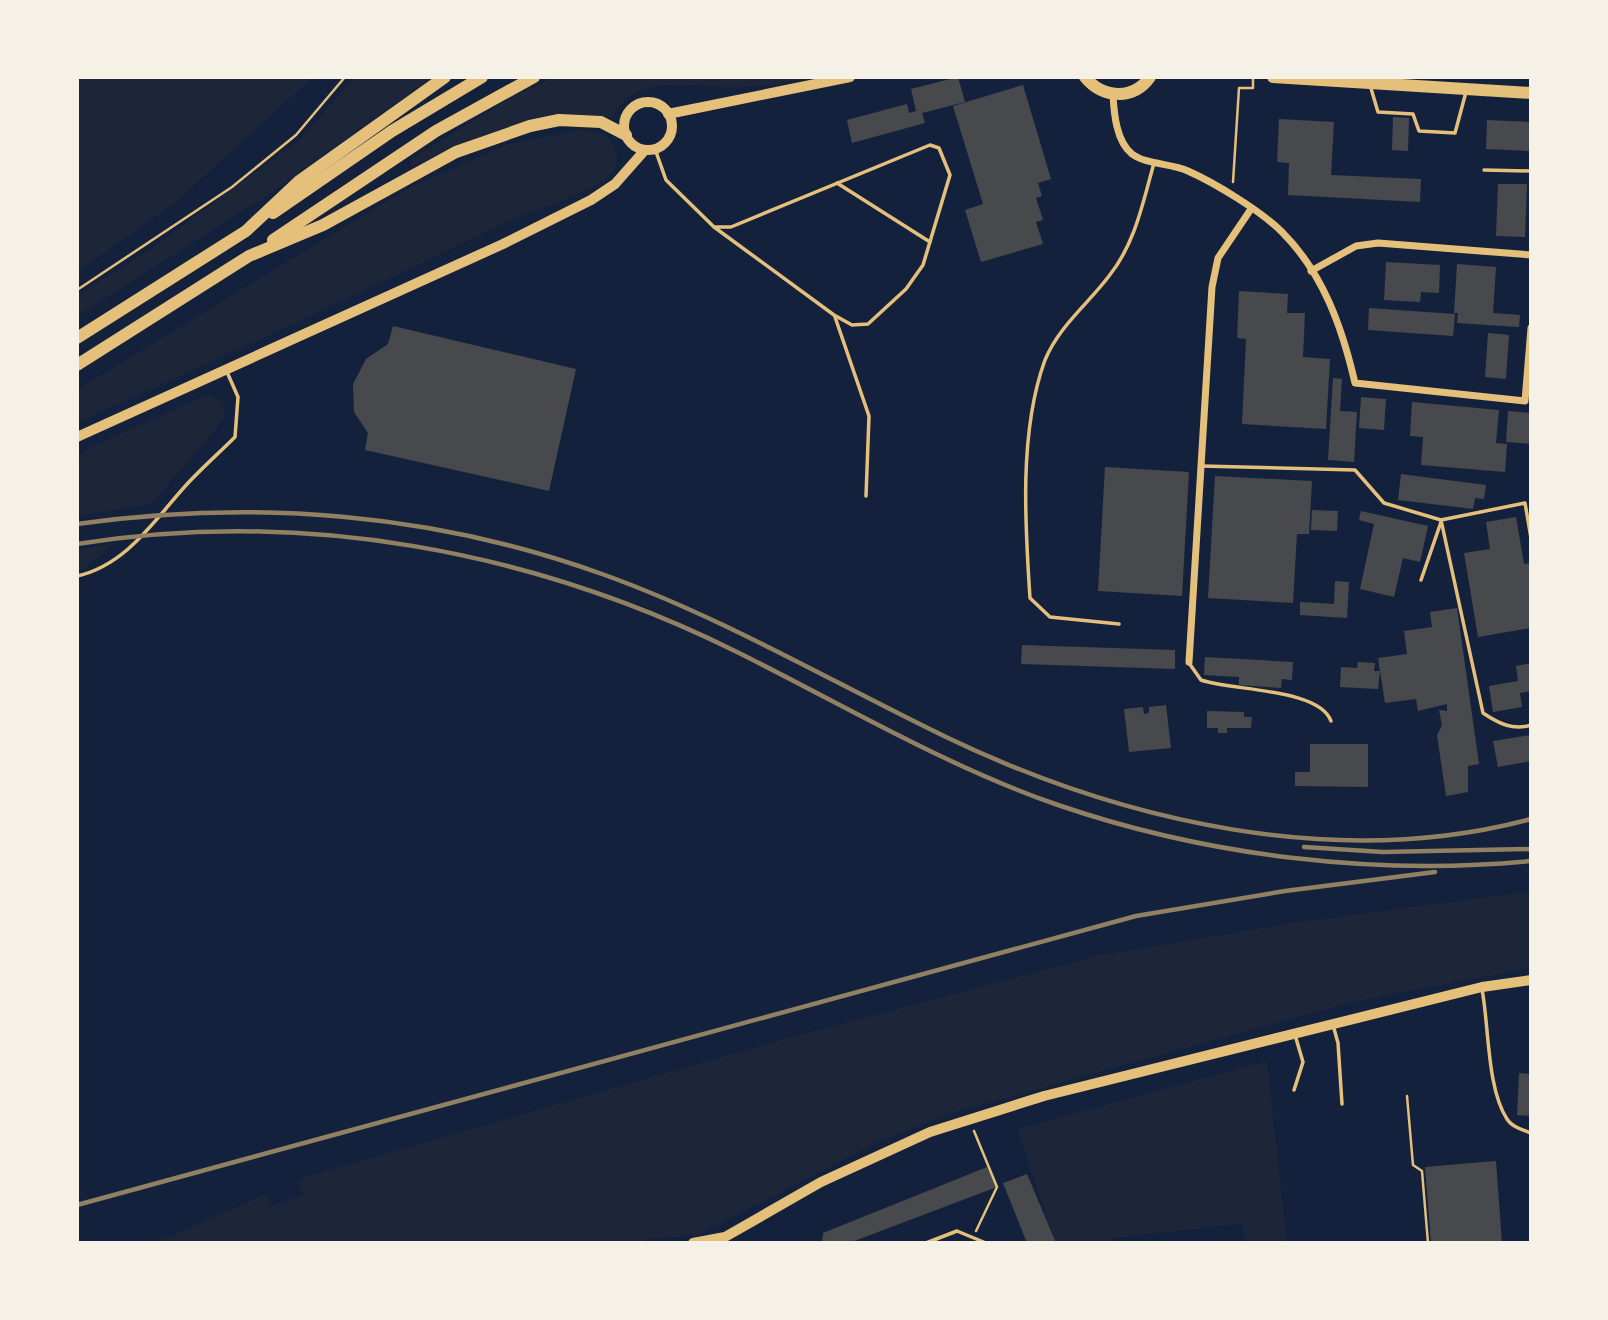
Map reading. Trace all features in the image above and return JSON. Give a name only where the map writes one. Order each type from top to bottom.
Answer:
[{"type":"main road","points":[[246,231],[298,182],[445,77]]},
{"type":"main road","points":[[77,338],[246,231],[392,131],[482,77]]},
{"type":"main road","points":[[77,365],[249,256],[436,131],[534,77]]},
{"type":"main road","points":[[626,135],[625,119],[634,107],[649,102],[668,114],[850,77]]},
{"type":"main road","points":[[1085,77],[1102,92],[1113,94],[1126,94],[1148,79],[1162,77]]},
{"type":"main road","points":[[1273,77],[1531,93]]},
{"type":"main road","points":[[77,437],[503,244],[591,200],[615,184],[650,150],[671,135],[668,114]]},
{"type":"main road","points":[[249,256],[323,225],[456,152],[530,126],[578,118],[601,122],[626,135],[633,145],[650,150]]},
{"type":"street","points":[[1113,94],[1114,115],[1121,139],[1132,154],[1188,171],[1251,209],[1281,231],[1329,300],[1344,336],[1355,383],[1525,401],[1531,328]]},
{"type":"street","points":[[1189,662],[1212,287],[1218,258],[1251,209]]},
{"type":"street","points":[[1311,271],[1356,246],[1378,243],[1531,255]]},
{"type":"street","points":[[694,1243],[724,1240],[821,1182],[930,1132],[969,1119],[1044,1096],[1295,1032],[1482,987],[1531,980]]},
{"type":"lane","points":[[1369,83],[1378,112],[1413,114],[1419,131],[1455,133],[1467,90]]},
{"type":"lane","points":[[650,150],[666,180],[714,227],[834,315],[852,324],[868,324],[886,311],[923,265],[950,175],[939,148],[930,145],[732,227],[714,227]]},
{"type":"lane","points":[[1119,624],[1050,617],[1030,598],[1026,533],[1030,422],[1046,360],[1064,328],[1110,276],[1130,241],[1154,161]]},
{"type":"lane","points":[[1484,170],[1531,171]]},
{"type":"lane","points":[[837,183],[930,242]]},
{"type":"lane","points":[[834,315],[869,416],[866,496]]},
{"type":"lane","points":[[77,576],[98,571],[128,550],[190,481],[235,437],[238,397],[225,368]]},
{"type":"lane","points":[[1202,466],[1355,470],[1384,503],[1441,520],[1525,503],[1531,538]]},
{"type":"lane","points":[[1421,580],[1441,520]]},
{"type":"lane","points":[[1441,520],[1483,713],[1499,724],[1524,728],[1531,725]]},
{"type":"lane","points":[[1189,662],[1201,680],[1306,699],[1324,709],[1331,721]]},
{"type":"lane","points":[[1482,987],[1489,1026],[1491,1073],[1507,1120],[1519,1129],[1531,1133]]},
{"type":"lane","points":[[1333,1023],[1338,1043],[1342,1104]]},
{"type":"lane","points":[[1294,1090],[1303,1062],[1295,1032]]},
{"type":"lane","points":[[926,1243],[957,1231],[986,1243]]},
{"type":"path","points":[[77,290],[232,187],[296,135],[345,77]]},
{"type":"path","points":[[1232,197],[1239,88],[1253,88],[1253,77]]},
{"type":"path","points":[[1408,1096],[1413,1165],[1422,1171],[1428,1243]]},
{"type":"path","points":[[969,1119],[996,1187],[973,1237]]},
{"type":"shaded area","points":[[77,77],[313,77],[176,202],[77,272]]},
{"type":"shaded area","points":[[354,77],[433,77],[272,192],[77,316],[77,295],[147,252],[302,138]]},
{"type":"shaded area","points":[[555,77],[815,77],[754,86],[654,87],[637,92],[623,102],[612,117],[560,117],[509,127],[484,135],[412,167],[410,160],[505,101]]},
{"type":"shaded area","points":[[581,129],[602,134],[611,141],[617,156],[615,169],[604,181],[558,203],[517,217],[311,316],[77,423],[77,390],[413,186],[506,145]]},
{"type":"shaded area","points":[[209,394],[223,402],[225,418],[151,504],[77,516],[77,459],[91,447]]},
{"type":"shaded area","points":[[115,543],[83,569],[77,570],[77,550]]},
{"type":"shaded area","points":[[1531,891],[1531,968],[1356,1001],[958,1111],[875,1143],[699,1235],[647,1239],[640,1243],[155,1243],[267,1194],[270,1207],[303,1195],[298,1179],[784,1039],[1097,956],[1299,922]]},
{"type":"shaded area","points":[[1267,1061],[1287,1243],[1245,1243],[1242,1224],[1112,1238],[1112,1243],[1056,1243],[1017,1129]]},
{"type":"building","points":[[958,77],[965,102],[922,113],[925,123],[852,143],[847,120],[907,104],[909,113],[916,111],[911,89]]},
{"type":"building","points":[[1023,85],[1051,179],[1038,183],[1042,196],[1036,198],[1043,220],[1036,222],[1043,244],[981,262],[965,210],[983,204],[953,106]]},
{"type":"building","points":[[1393,117],[1409,118],[1408,151],[1392,150]]},
{"type":"building","points":[[1279,119],[1334,122],[1331,175],[1421,179],[1420,202],[1288,195],[1289,163],[1277,162]]},
{"type":"building","points":[[1487,120],[1530,122],[1529,151],[1486,149]]},
{"type":"building","points":[[1498,184],[1527,184],[1525,237],[1496,236]]},
{"type":"building","points":[[1386,262],[1440,265],[1439,293],[1421,292],[1420,302],[1384,300]]},
{"type":"building","points":[[1457,264],[1496,267],[1493,313],[1520,315],[1519,327],[1457,323],[1458,313],[1454,313]]},
{"type":"building","points":[[1239,291],[1288,294],[1287,313],[1305,313],[1303,357],[1330,359],[1326,429],[1242,424],[1246,339],[1237,338]]},
{"type":"building","points":[[1369,308],[1455,314],[1453,336],[1368,330]]},
{"type":"building","points":[[393,326],[576,369],[549,491],[365,450],[368,433],[354,412],[353,384],[366,359],[388,344]]},
{"type":"building","points":[[1488,333],[1509,335],[1506,379],[1485,377]]},
{"type":"building","points":[[1333,378],[1342,379],[1340,411],[1357,412],[1354,462],[1328,460]]},
{"type":"building","points":[[1361,397],[1386,399],[1384,430],[1359,428]]},
{"type":"building","points":[[1412,402],[1499,410],[1496,443],[1507,444],[1505,472],[1421,465],[1423,437],[1410,436]]},
{"type":"building","points":[[1508,411],[1531,413],[1531,444],[1506,442]]},
{"type":"building","points":[[1105,467],[1189,472],[1182,596],[1098,591]]},
{"type":"building","points":[[1401,474],[1486,485],[1484,499],[1475,498],[1473,509],[1398,500]]},
{"type":"building","points":[[1215,476],[1312,481],[1309,534],[1297,534],[1293,603],[1208,598]]},
{"type":"building","points":[[1312,510],[1338,511],[1337,531],[1311,530]]},
{"type":"building","points":[[1361,511],[1428,526],[1420,562],[1403,558],[1394,597],[1360,589],[1374,524],[1359,520]]},
{"type":"building","points":[[1516,517],[1524,564],[1531,563],[1531,628],[1478,637],[1464,553],[1490,549],[1486,522]]},
{"type":"building","points":[[1335,581],[1349,582],[1347,618],[1300,615],[1300,602],[1334,604]]},
{"type":"building","points":[[1457,608],[1479,764],[1468,766],[1468,792],[1446,796],[1437,735],[1442,725],[1439,710],[1447,711],[1447,704],[1418,711],[1416,699],[1385,703],[1378,658],[1407,654],[1404,631],[1432,627],[1430,612]]},
{"type":"building","points":[[1022,645],[1175,650],[1175,669],[1021,664]]},
{"type":"building","points":[[1205,657],[1293,662],[1292,680],[1282,679],[1281,688],[1239,685],[1239,677],[1204,675]]},
{"type":"building","points":[[1358,662],[1375,663],[1374,671],[1380,671],[1378,689],[1340,687],[1341,667],[1357,668]]},
{"type":"building","points":[[1531,663],[1531,691],[1520,693],[1522,707],[1493,712],[1489,686],[1518,681],[1516,666]]},
{"type":"building","points":[[1166,705],[1171,748],[1129,752],[1124,709],[1143,707],[1144,714],[1149,713],[1149,707]]},
{"type":"building","points":[[1207,711],[1244,712],[1244,717],[1252,717],[1251,728],[1227,728],[1227,733],[1218,733],[1218,728],[1207,728]]},
{"type":"building","points":[[1531,735],[1531,761],[1498,767],[1493,741]]},
{"type":"building","points":[[1310,744],[1368,744],[1368,787],[1295,786],[1295,772],[1310,772]]},
{"type":"building","points":[[1519,1073],[1531,1074],[1531,1116],[1517,1115]]},
{"type":"building","points":[[1496,1161],[1502,1243],[1431,1243],[1425,1167]]},
{"type":"building","points":[[987,1167],[997,1187],[849,1243],[822,1243],[823,1233]]},
{"type":"building","points":[[1027,1174],[1056,1243],[1027,1243],[1003,1183]]},
{"type":"railway","points":[[77,524],[143,516],[210,513],[342,517],[474,537],[538,553],[602,574],[690,610],[946,737],[1014,767],[1085,793],[1158,814],[1232,829],[1307,838],[1383,840],[1457,834],[1531,819]]},
{"type":"railway","points":[[77,544],[162,534],[246,531],[330,535],[414,546],[496,563],[578,587],[657,616],[735,651],[975,772],[1058,805],[1115,823],[1232,849],[1292,858],[1412,866],[1531,861]]},
{"type":"railway","points":[[1304,847],[1383,852],[1531,849]]},
{"type":"railway","points":[[77,1205],[1136,916],[1285,891],[1435,872]]}]
